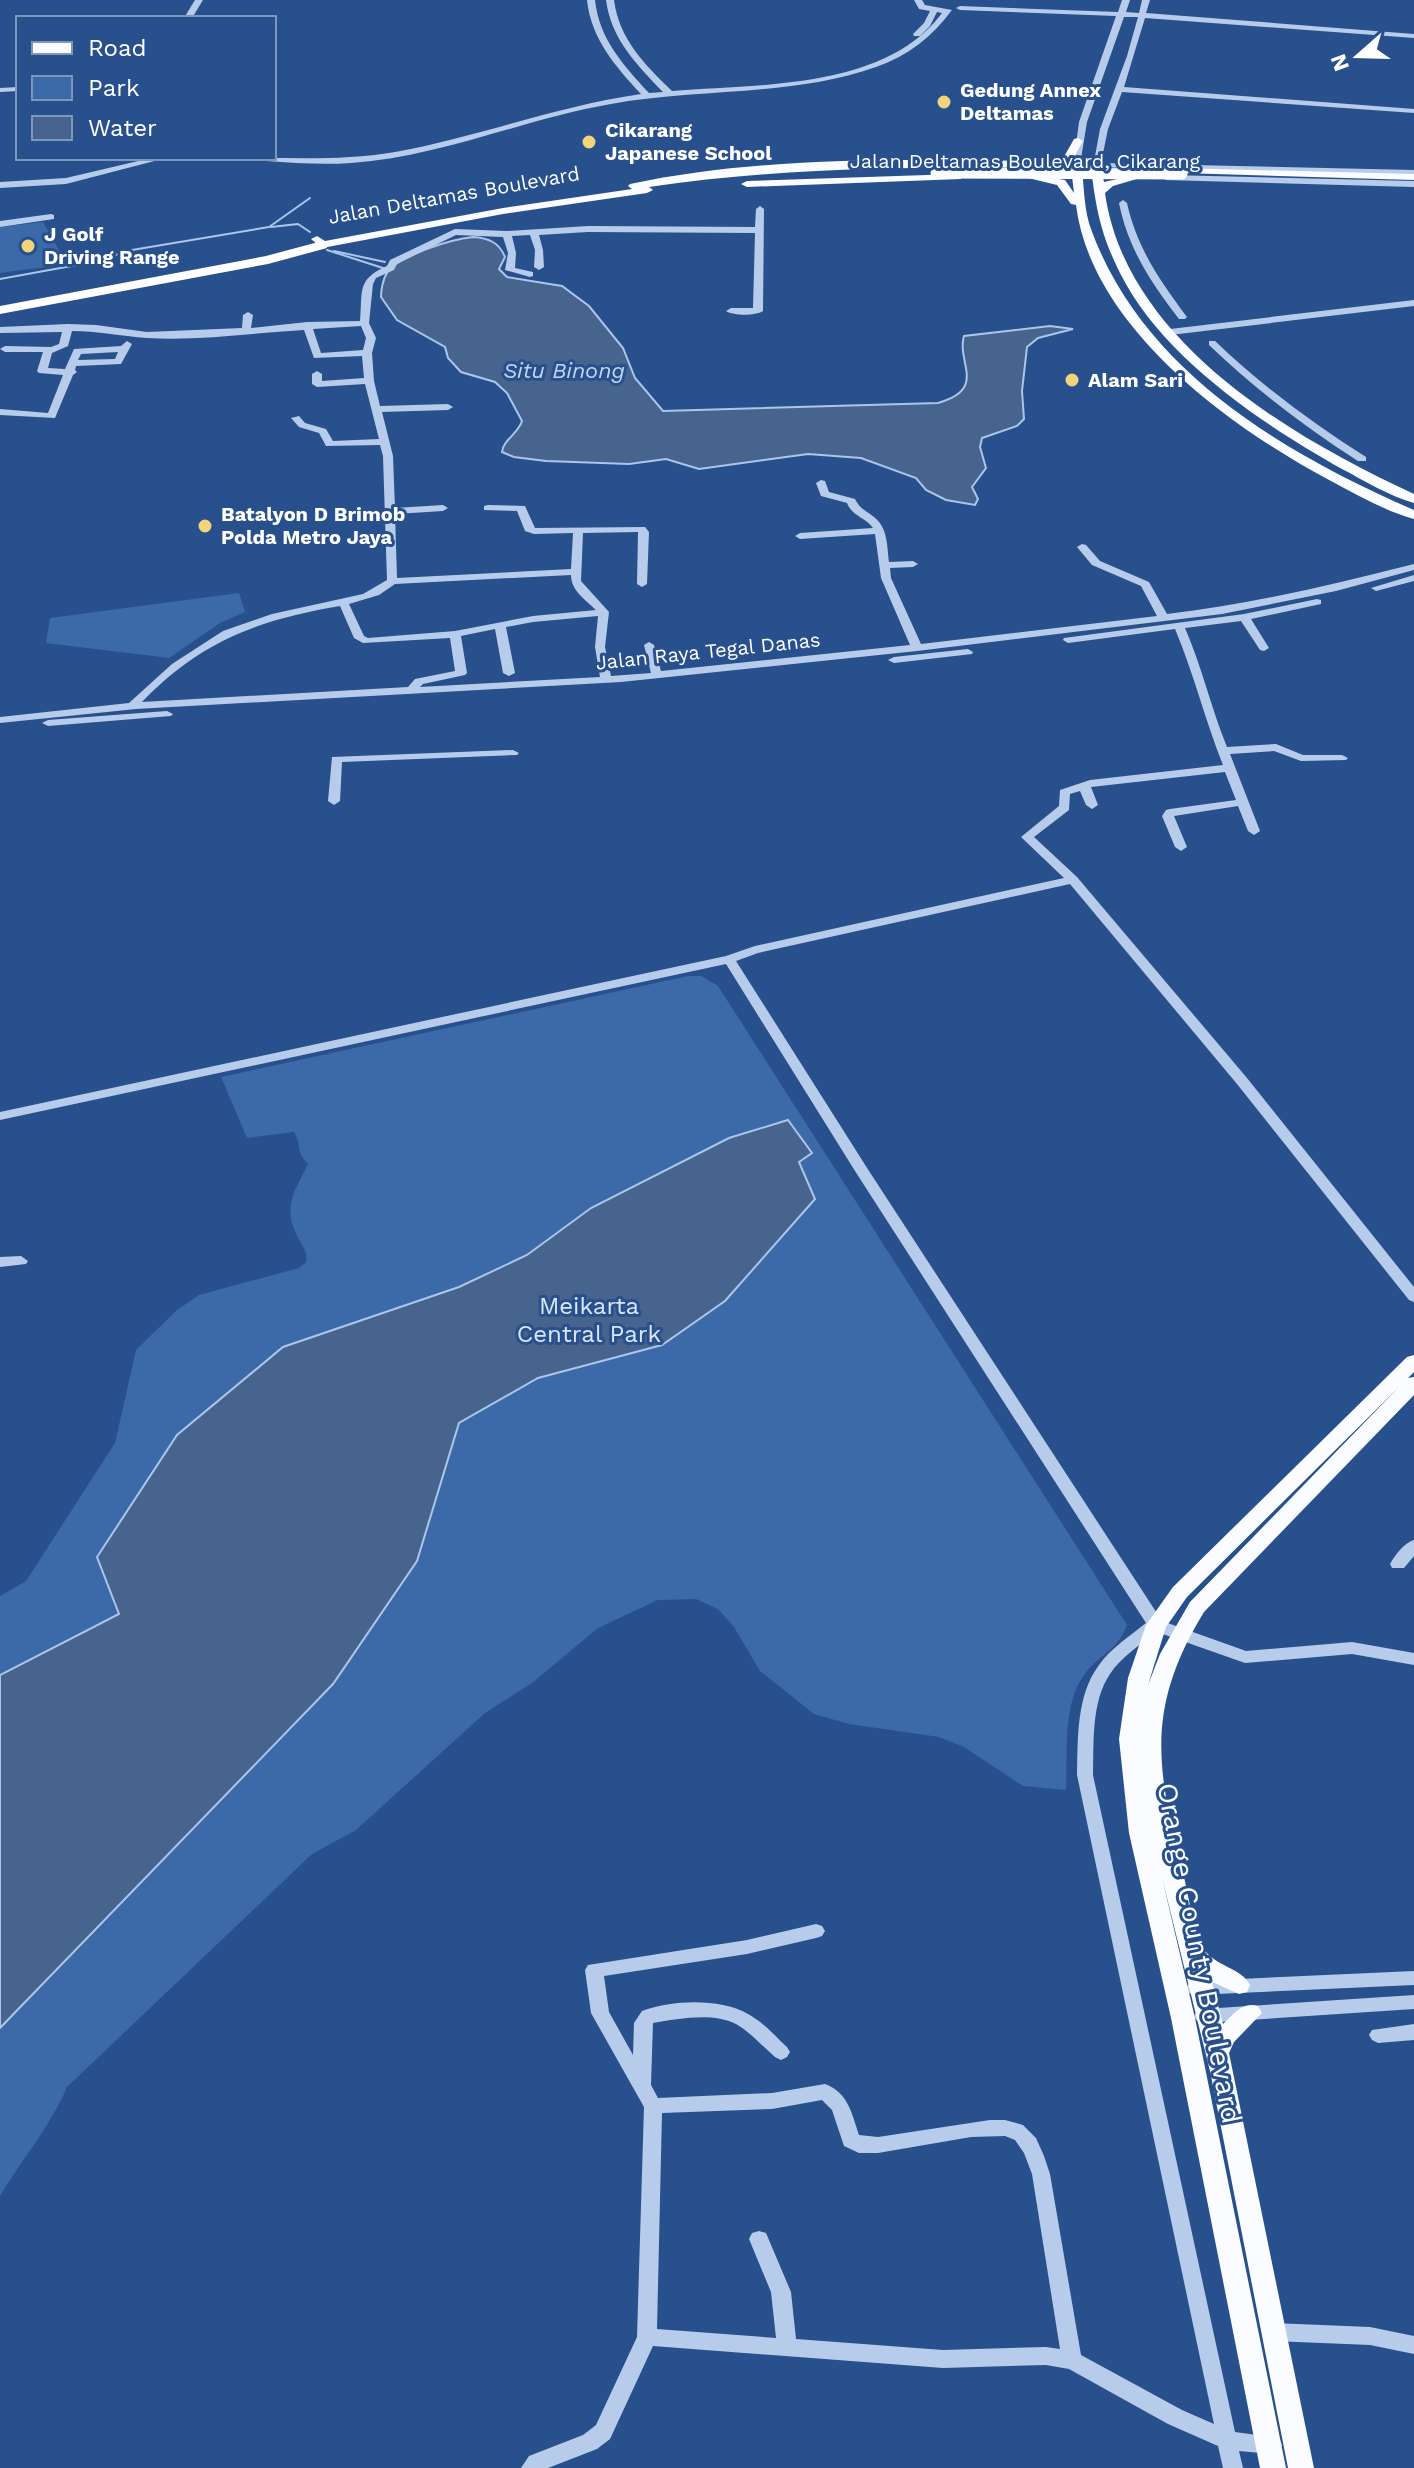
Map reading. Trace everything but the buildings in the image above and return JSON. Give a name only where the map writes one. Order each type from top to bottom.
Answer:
[{"type":"highway","points":[[0,304],[231,253],[320,242]]},
{"type":"highway","points":[[0,304],[320,242]]},
{"type":"main road","points":[[1048,165],[1069,157],[1078,141]]},
{"type":"main road","name":"Jalan Deltamas Boulevard, Cikarang","points":[[636,188],[684,177],[799,169],[1048,165],[1076,171]]},
{"type":"main road","name":"Jalan Deltamas Boulevard","points":[[320,242],[636,188],[760,179],[935,171],[1181,172],[1414,179]]},
{"type":"main road","points":[[1076,171],[1083,231],[1097,264],[1129,314],[1157,346],[1198,386],[1268,439],[1328,476],[1414,515]]},
{"type":"main road","points":[[1096,171],[1109,243],[1129,280],[1170,332],[1221,382],[1283,430],[1338,465],[1414,499]]},
{"type":"main road","name":"Jalan Deltamas Boulevard, Cikarang","points":[[636,188],[864,179],[1029,177],[1096,171]]},
{"type":"main road","points":[[1029,177],[1061,182],[1079,207]]},
{"type":"main road","points":[[1099,193],[1109,183],[1135,178]]},
{"type":"main road","points":[[1129,314],[1151,311]]},
{"type":"main road","name":"Orange County Boulevard","points":[[1271,2456],[1183,2018],[1140,1833],[1130,1739],[1138,1678],[1156,1625],[1180,1592],[1414,1361]]},
{"type":"main road","name":"Orange County Boulevard","points":[[1299,2457],[1209,2016],[1161,1835],[1149,1740],[1158,1685],[1179,1635],[1197,1607],[1414,1383]]},
{"type":"main road","points":[[1193,1953],[1213,1971],[1250,1984]]},
{"type":"main road","points":[[1217,2054],[1225,2036],[1259,2012]]},
{"type":"street","points":[[591,0],[591,12],[605,43],[644,93]]},
{"type":"street","points":[[610,0],[610,12],[623,41],[667,91]]},
{"type":"street","points":[[918,0],[919,5],[934,10],[948,10],[962,4],[1144,8],[1414,29]]},
{"type":"street","points":[[975,0],[1124,8]]},
{"type":"street","points":[[1076,171],[1078,141],[1124,8]]},
{"type":"street","points":[[1144,8],[1414,36]]},
{"type":"street","points":[[1144,8],[1099,147],[1096,171],[1145,165]]},
{"type":"street","points":[[667,91],[797,76],[852,65],[901,46],[927,24],[934,10]]},
{"type":"street","points":[[276,153],[340,155],[396,149],[521,114],[644,93],[802,81],[860,70],[911,49],[928,37],[948,10]]},
{"type":"street","points":[[1119,89],[1414,111]]},
{"type":"street","points":[[276,158],[342,161],[402,154],[528,118],[644,93]]},
{"type":"street","points":[[1099,147],[1113,160],[1145,165],[1414,179]]},
{"type":"street","points":[[0,185],[66,181],[154,160]]},
{"type":"street","name":"Jalan Deltamas Boulevard, Cikarang","points":[[1096,171],[1135,178],[1414,179]]},
{"type":"street","points":[[1123,203],[1133,242],[1152,279],[1182,317]]},
{"type":"street","points":[[731,311],[758,311],[760,209]]},
{"type":"street","points":[[0,224],[51,217]]},
{"type":"street","points":[[392,581],[391,511],[384,442],[369,381],[367,353],[371,338],[364,323],[368,284],[373,276],[447,234],[588,229],[759,230]]},
{"type":"street","points":[[534,232],[539,250],[539,267]]},
{"type":"street","points":[[507,234],[512,253],[511,271],[530,274]]},
{"type":"street","points":[[1109,243],[1133,242]]},
{"type":"street","points":[[1129,280],[1152,279]]},
{"type":"street","points":[[1170,332],[1414,303]]},
{"type":"street","points":[[246,331],[248,315]]},
{"type":"street","points":[[0,330],[68,327],[168,335],[364,323]]},
{"type":"street","points":[[307,325],[317,356],[367,353]]},
{"type":"street","points":[[5,349],[63,346],[68,327]]},
{"type":"street","points":[[0,412],[55,415],[79,350],[125,349],[133,333]]},
{"type":"street","points":[[168,335],[172,350]]},
{"type":"street","points":[[1212,343],[1247,378],[1306,424],[1362,459]]},
{"type":"street","points":[[49,349],[42,372],[73,367]]},
{"type":"street","points":[[317,374],[316,384],[369,381]]},
{"type":"street","points":[[1221,382],[1247,378]]},
{"type":"street","points":[[377,409],[448,407]]},
{"type":"street","points":[[296,418],[302,425],[323,431],[330,444],[384,442]]},
{"type":"street","points":[[1283,430],[1306,424]]},
{"type":"street","points":[[821,483],[825,494],[851,501],[855,510],[873,521],[880,531],[886,578],[917,648]]},
{"type":"street","points":[[391,511],[443,508]]},
{"type":"street","points":[[488,508],[522,509],[529,529],[534,531],[643,530],[642,584]]},
{"type":"street","points":[[578,530],[575,572],[579,588],[604,612],[600,647],[606,680]]},
{"type":"street","points":[[800,536],[880,531]]},
{"type":"street","points":[[1082,547],[1096,563],[1145,584],[1164,618]]},
{"type":"street","points":[[884,565],[913,564]]},
{"type":"street","name":"Jalan Raya Tegal Danas","points":[[0,720],[411,691],[606,680],[623,682],[844,655],[1179,627],[1414,567]]},
{"type":"street","points":[[130,711],[165,676],[221,634],[252,621],[374,594],[392,581],[575,572]]},
{"type":"street","name":"Jalan Raya Tegal Danas","points":[[0,730],[130,711],[623,682],[1022,640],[1164,618],[1244,617],[1414,578]]},
{"type":"street","points":[[343,602],[361,640],[455,634],[604,612]]},
{"type":"street","points":[[1244,617],[1264,648]]},
{"type":"street","points":[[500,625],[509,673]]},
{"type":"street","points":[[1179,627],[1195,664],[1211,721],[1254,831]]},
{"type":"street","points":[[411,691],[419,681],[461,673],[455,634]]},
{"type":"street","points":[[838,643],[844,655]]},
{"type":"street","points":[[649,645],[657,676]]},
{"type":"street","points":[[1224,751],[1276,747],[1301,758],[1342,758]]},
{"type":"street","points":[[334,801],[336,759],[513,753]]},
{"type":"street","points":[[1231,768],[1084,786],[1064,792],[1065,807],[1027,837],[1073,880],[1242,1081],[1414,1297]]},
{"type":"street","points":[[1084,786],[1092,805]]},
{"type":"street","points":[[1181,847],[1168,816],[1170,813],[1243,802]]},
{"type":"street","points":[[0,1116],[729,959],[755,950],[1073,880]]},
{"type":"street","points":[[729,959],[862,1171],[1156,1625],[1245,1657],[1299,1650],[1352,1648],[1414,1659]]},
{"type":"street","points":[[0,1262],[21,1261]]},
{"type":"street","points":[[1398,1564],[1414,1546]]},
{"type":"street","points":[[1156,1625],[1125,1650],[1099,1677],[1090,1711],[1085,1775],[1233,2468]]},
{"type":"street","points":[[531,2468],[536,2463],[590,2442],[603,2432],[647,2337],[653,2106],[600,2013],[594,1970],[747,1947],[816,1931]]},
{"type":"street","points":[[1177,1990],[1414,1978]]},
{"type":"street","points":[[1250,1984],[1259,2012]]},
{"type":"street","points":[[1183,2018],[1414,2002]]},
{"type":"street","points":[[642,2085],[643,2023],[648,2016],[679,2011],[733,2016],[742,2019],[781,2052]]},
{"type":"street","points":[[1378,2035],[1414,2032]]},
{"type":"street","points":[[653,2106],[772,2101],[825,2092],[833,2096],[840,2106],[851,2140],[859,2145],[878,2145],[996,2126],[1018,2131],[1032,2149],[1041,2174],[1072,2360]]},
{"type":"street","points":[[759,2239],[781,2292],[787,2349]]},
{"type":"street","points":[[1273,2332],[1370,2336],[1414,2345]]},
{"type":"street","points":[[647,2337],[943,2359],[1046,2356],[1072,2360],[1175,2417],[1227,2440],[1271,2456],[1299,2457]]},
{"type":"green space","name":"J Golf Driving Range","points":[[43,222],[67,264],[0,273],[0,227]]},
{"type":"green space","points":[[239,593],[245,612],[220,623],[169,658],[46,643],[50,618]]},
{"type":"green space","name":"Meikarta Central Park","points":[[688,976],[701,976],[718,986],[1127,1625],[1118,1642],[1090,1668],[1077,1687],[1069,1715],[1066,1790],[1023,1786],[964,1747],[939,1737],[849,1724],[814,1714],[760,1671],[734,1627],[718,1609],[696,1599],[658,1600],[598,1628],[532,1683],[485,1713],[356,1830],[312,1854],[67,2087],[0,2196],[0,1596],[26,1581],[115,1443],[136,1350],[177,1310],[199,1295],[299,1268],[306,1262],[306,1253],[293,1227],[290,1208],[308,1164],[301,1155],[296,1136],[294,1132],[247,1138],[221,1077]]},
{"type":"water","name":"Situ Binong","points":[[473,237],[488,240],[500,248],[505,257],[499,269],[507,277],[562,286],[589,306],[623,348],[635,378],[663,411],[938,403],[953,397],[966,383],[964,336],[1050,326],[1073,329],[1038,338],[1027,347],[1022,391],[1024,419],[1017,426],[982,438],[980,447],[986,468],[972,487],[978,499],[975,505],[946,500],[926,490],[916,478],[861,458],[808,454],[699,469],[666,459],[629,464],[514,457],[502,452],[522,421],[507,393],[495,382],[461,372],[448,358],[445,347],[397,320],[381,297],[387,273],[402,260],[440,245]]},
{"type":"water","points":[[788,1120],[812,1153],[799,1162],[815,1199],[725,1301],[662,1345],[538,1378],[459,1423],[417,1561],[333,1684],[0,2028],[0,1675],[119,1614],[97,1557],[177,1435],[283,1347],[459,1287],[527,1255],[591,1208],[729,1138]]},
{"type":"waterway","points":[[0,279],[88,263],[132,250],[269,227],[310,198]]},
{"type":"waterway","points":[[271,227],[298,224],[310,232]]},
{"type":"waterway","points":[[327,250],[386,269]]},
{"type":"waterway","points":[[334,251],[385,262]]},
{"type":"place","name":"Gedung Annex Deltamas","points":[[944,102]]},
{"type":"place","name":"Cikarang Japanese School","points":[[589,142]]},
{"type":"place","name":"J Golf Driving Range","points":[[28,246]]},
{"type":"place","name":"Alam Sari","points":[[1072,380]]},
{"type":"place","name":"Batalyon D Brimob Polda Metro Jaya","points":[[205,526]]}]
